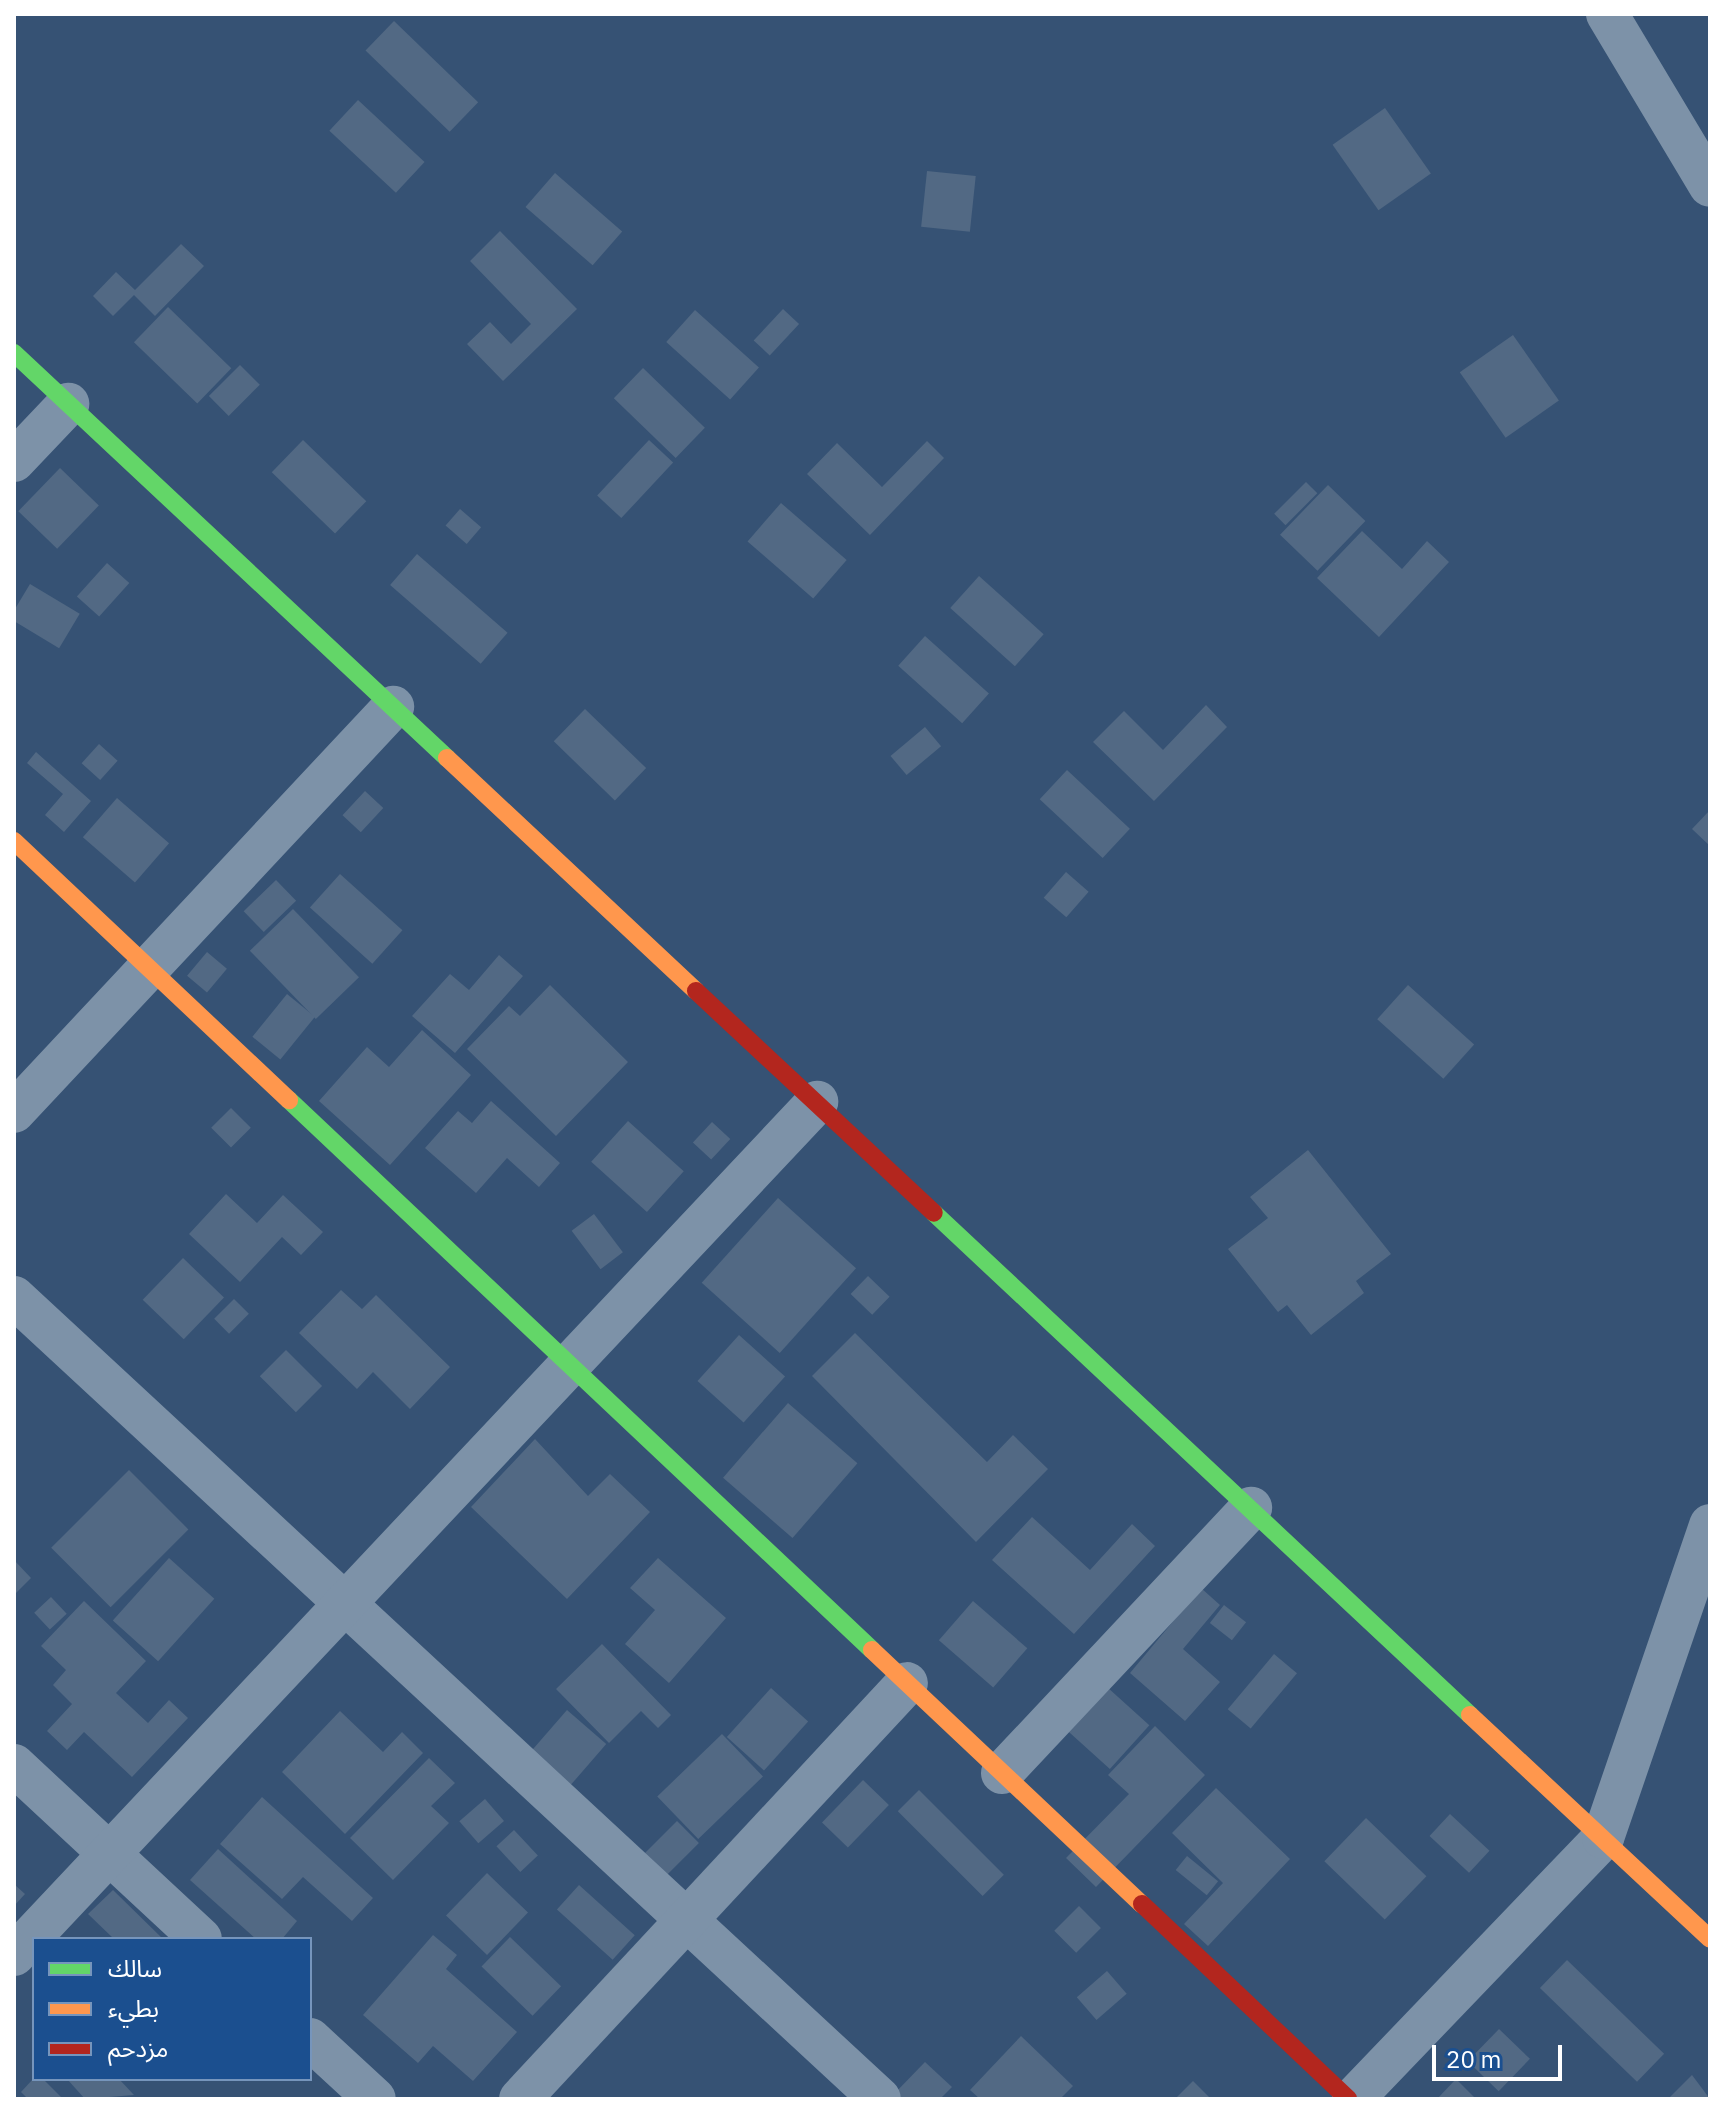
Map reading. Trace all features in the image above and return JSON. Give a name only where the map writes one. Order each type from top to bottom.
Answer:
[{"type":"street","points":[[1607,14],[1710,186]]},
{"type":"street","points":[[14,353],[1710,1939]]},
{"type":"street","points":[[14,461],[68,404]]},
{"type":"street","points":[[14,1112],[393,707]]},
{"type":"street","points":[[14,841],[1350,2099],[1603,1838],[1710,1525]]},
{"type":"street","points":[[14,1955],[817,1102]]},
{"type":"street","points":[[14,1297],[880,2099]]},
{"type":"street","points":[[1002,1773],[1251,1508]]},
{"type":"street","points":[[520,2099],[907,1683]]},
{"type":"street","points":[[14,1765],[199,1937]]},
{"type":"street","points":[[312,2041],[375,2099]]},
{"type":"building","points":[[394,21],[478,102],[450,132],[366,50]]},
{"type":"building","points":[[358,100],[425,162],[396,193],[329,131]]},
{"type":"building","points":[[1385,108],[1431,174],[1378,210],[1333,145]]},
{"type":"building","points":[[927,171],[976,176],[970,232],[921,227]]},
{"type":"building","points":[[555,173],[622,231],[593,265],[525,207]]},
{"type":"building","points":[[500,231],[577,309],[503,381],[467,344],[490,322],[511,344],[531,324],[470,261]]},
{"type":"building","points":[[181,244],[204,266],[155,316],[134,295],[113,316],[93,296],[116,272],[135,290]]},
{"type":"building","points":[[168,307],[231,368],[197,403],[134,342]]},
{"type":"building","points":[[783,309],[799,324],[770,355],[754,340]]},
{"type":"building","points":[[695,310],[759,368],[730,400],[666,342]]},
{"type":"building","points":[[1513,335],[1559,401],[1506,438],[1460,372]]},
{"type":"building","points":[[240,365],[260,385],[229,416],[209,396]]},
{"type":"building","points":[[643,368],[705,428],[676,458],[614,398]]},
{"type":"building","points":[[303,440],[366,501],[335,534],[272,472]]},
{"type":"building","points":[[649,440],[673,463],[621,518],[597,496]]},
{"type":"building","points":[[927,441],[944,458],[870,535],[807,474],[837,443],[882,487]]},
{"type":"building","points":[[60,468],[99,506],[57,549],[18,511]]},
{"type":"building","points":[[1306,482],[1317,493],[1285,525],[1274,514]]},
{"type":"building","points":[[1328,485],[1365,521],[1317,571],[1280,535]]},
{"type":"building","points":[[781,503],[847,560],[813,599],[748,541]]},
{"type":"building","points":[[460,509],[481,527],[467,544],[446,526]]},
{"type":"building","points":[[1362,531],[1402,569],[1427,541],[1449,562],[1379,637],[1317,578]]},
{"type":"building","points":[[417,554],[508,633],[481,664],[390,585]]},
{"type":"building","points":[[107,563],[129,583],[99,617],[77,596]]},
{"type":"building","points":[[979,576],[1044,634],[1015,666],[950,608]]},
{"type":"building","points":[[30,584],[80,614],[59,648],[14,621],[14,611]]},
{"type":"building","points":[[925,636],[989,694],[962,723],[898,666]]},
{"type":"building","points":[[1206,705],[1227,727],[1154,801],[1093,742],[1124,711],[1163,750]]},
{"type":"building","points":[[585,709],[646,768],[615,800],[554,741]]},
{"type":"building","points":[[925,727],[941,746],[907,775],[891,756]]},
{"type":"building","points":[[99,744],[118,761],[100,780],[82,763]]},
{"type":"building","points":[[36,752],[91,801],[64,832],[45,815],[63,794],[27,763]]},
{"type":"building","points":[[1067,770],[1130,829],[1103,858],[1040,799]]},
{"type":"building","points":[[365,791],[383,808],[361,832],[342,815]]},
{"type":"building","points":[[117,798],[169,843],[135,883],[83,837]]},
{"type":"building","points":[[1710,810],[1710,846],[1692,829]]},
{"type":"building","points":[[1066,872],[1089,892],[1066,917],[1044,898]]},
{"type":"building","points":[[340,874],[402,930],[372,964],[310,907]]},
{"type":"building","points":[[276,880],[296,901],[264,932],[244,911]]},
{"type":"building","points":[[293,909],[359,977],[316,1019],[250,951]]},
{"type":"building","points":[[207,952],[227,969],[207,992],[187,976]]},
{"type":"building","points":[[499,955],[523,976],[455,1053],[412,1016],[450,974],[469,990]]},
{"type":"building","points":[[550,985],[628,1062],[556,1136],[467,1049],[509,1006],[520,1016]]},
{"type":"building","points":[[1408,985],[1474,1045],[1443,1079],[1377,1019]]},
{"type":"building","points":[[287,994],[315,1017],[280,1059],[252,1037]]},
{"type":"building","points":[[422,1030],[471,1075],[390,1165],[319,1101],[367,1047],[389,1067]]},
{"type":"building","points":[[491,1101],[560,1163],[539,1187],[507,1158],[476,1193],[425,1148],[458,1111],[472,1123]]},
{"type":"building","points":[[231,1108],[251,1128],[231,1148],[211,1128]]},
{"type":"building","points":[[628,1121],[684,1171],[647,1212],[591,1162]]},
{"type":"building","points":[[712,1122],[730,1139],[711,1160],[693,1142]]},
{"type":"building","points":[[1308,1150],[1391,1254],[1356,1281],[1364,1293],[1311,1335],[1287,1305],[1278,1312],[1228,1249],[1268,1218],[1250,1197]]},
{"type":"building","points":[[226,1194],[257,1223],[283,1195],[323,1232],[301,1255],[282,1237],[240,1282],[189,1234]]},
{"type":"building","points":[[778,1198],[856,1268],[780,1353],[702,1283]]},
{"type":"building","points":[[594,1214],[623,1252],[601,1269],[572,1231]]},
{"type":"building","points":[[183,1258],[224,1298],[184,1339],[143,1300]]},
{"type":"building","points":[[868,1276],[890,1297],[872,1315],[851,1294]]},
{"type":"building","points":[[341,1290],[362,1309],[376,1295],[450,1367],[410,1409],[373,1372],[357,1389],[299,1333]]},
{"type":"building","points":[[234,1299],[249,1314],[229,1334],[214,1319]]},
{"type":"building","points":[[855,1333],[987,1462],[1013,1435],[1048,1469],[976,1542],[812,1376]]},
{"type":"building","points":[[739,1335],[785,1376],[744,1423],[698,1381]]},
{"type":"building","points":[[286,1350],[322,1386],[296,1412],[260,1376]]},
{"type":"building","points":[[788,1403],[857,1463],[792,1538],[723,1478]]},
{"type":"building","points":[[535,1439],[588,1496],[610,1474],[650,1512],[567,1599],[471,1507]]},
{"type":"building","points":[[129,1470],[188,1529],[111,1607],[51,1548]]},
{"type":"building","points":[[1032,1517],[1090,1570],[1132,1524],[1155,1546],[1074,1634],[992,1560]]},
{"type":"building","points":[[169,1558],[214,1599],[158,1661],[113,1620]]},
{"type":"building","points":[[658,1558],[726,1618],[669,1683],[625,1644],[655,1610],[630,1588]]},
{"type":"building","points":[[14,1560],[31,1578],[14,1595]]},
{"type":"building","points":[[1201,1588],[1220,1605],[1183,1649],[1220,1682],[1185,1721],[1130,1673]]},
{"type":"building","points":[[51,1597],[67,1614],[50,1630],[34,1613]]},
{"type":"building","points":[[84,1601],[146,1661],[116,1693],[148,1723],[169,1700],[188,1718],[132,1777],[84,1732],[67,1750],[47,1731],[72,1704],[53,1685],[66,1670],[41,1646]]},
{"type":"building","points":[[973,1601],[1027,1648],[993,1687],[939,1640]]},
{"type":"building","points":[[1224,1605],[1246,1622],[1232,1640],[1210,1623]]},
{"type":"building","points":[[602,1644],[671,1715],[658,1728],[641,1711],[609,1743],[556,1689]]},
{"type":"building","points":[[1274,1654],[1297,1673],[1251,1728],[1228,1709]]},
{"type":"building","points":[[1107,1687],[1149,1725],[1110,1769],[1068,1731]]},
{"type":"building","points":[[771,1688],[808,1721],[764,1771],[727,1737]]},
{"type":"building","points":[[567,1710],[606,1744],[570,1786],[531,1752]]},
{"type":"building","points":[[340,1711],[383,1752],[402,1732],[423,1753],[345,1834],[282,1772]]},
{"type":"building","points":[[1155,1726],[1205,1775],[1096,1887],[1066,1858],[1129,1794],[1108,1775]]},
{"type":"building","points":[[722,1734],[763,1776],[698,1839],[657,1797]]},
{"type":"building","points":[[429,1758],[455,1783],[431,1806],[449,1823],[393,1880],[350,1838]]},
{"type":"building","points":[[863,1780],[889,1805],[848,1847],[822,1822]]},
{"type":"building","points":[[1216,1788],[1290,1859],[1208,1946],[1184,1924],[1223,1883],[1172,1833]]},
{"type":"building","points":[[919,1790],[1004,1875],[983,1896],[898,1811]]},
{"type":"building","points":[[262,1797],[373,1898],[352,1921],[303,1877],[282,1899],[220,1844]]},
{"type":"building","points":[[485,1799],[504,1821],[478,1843],[459,1821]]},
{"type":"building","points":[[1450,1814],[1489,1851],[1469,1873],[1430,1836]]},
{"type":"building","points":[[1366,1818],[1426,1876],[1385,1920],[1324,1861]]},
{"type":"building","points":[[677,1821],[699,1843],[662,1880],[640,1858]]},
{"type":"building","points":[[514,1830],[538,1856],[520,1872],[496,1846]]},
{"type":"building","points":[[218,1849],[297,1921],[284,1937],[254,1937],[190,1880]]},
{"type":"building","points":[[1187,1856],[1218,1881],[1207,1895],[1176,1870]]},
{"type":"building","points":[[487,1873],[528,1913],[487,1955],[446,1915]]},
{"type":"building","points":[[14,1884],[25,1894],[14,1906]]},
{"type":"building","points":[[579,1885],[635,1935],[613,1960],[557,1910]]},
{"type":"building","points":[[113,1890],[161,1937],[112,1937],[88,1914]]},
{"type":"building","points":[[1079,1906],[1101,1928],[1076,1953],[1054,1931]]},
{"type":"building","points":[[433,1935],[457,1955],[446,1969],[517,2032],[473,2081],[433,2046],[418,2063],[363,2015]]},
{"type":"building","points":[[510,1937],[561,1986],[533,2016],[482,1966]]},
{"type":"building","points":[[1567,1960],[1664,2054],[1637,2082],[1540,1988]]},
{"type":"building","points":[[1107,1971],[1127,1994],[1096,2020],[1077,1997]]},
{"type":"building","points":[[1499,2029],[1530,2059],[1499,2091],[1468,2061]]},
{"type":"building","points":[[1021,2036],[1073,2086],[1060,2099],[980,2099],[970,2090]]},
{"type":"building","points":[[925,2062],[952,2087],[940,2099],[897,2099],[893,2095]]},
{"type":"building","points":[[1692,2075],[1710,2099],[1668,2099]]},
{"type":"building","points":[[1456,2079],[1476,2099],[1437,2099]]},
{"type":"building","points":[[32,2080],[45,2081],[61,2097],[28,2099],[21,2092]]},
{"type":"building","points":[[69,2081],[121,2081],[134,2095],[85,2099]]},
{"type":"building","points":[[1193,2081],[1211,2099],[1175,2099]]},
{"type":"traffic: fast","points":[[14,353],[447,758]]},
{"type":"traffic: fast","points":[[289,1100],[872,1650]]},
{"type":"traffic: fast","points":[[934,1213],[1470,1715]]},
{"type":"traffic: slow","points":[[447,758],[696,991]]},
{"type":"traffic: slow","points":[[14,841],[289,1100]]},
{"type":"traffic: slow","points":[[872,1650],[1142,1904]]},
{"type":"traffic: slow","points":[[1470,1715],[1710,1939]]},
{"type":"traffic: jam","points":[[696,991],[934,1213]]},
{"type":"traffic: jam","points":[[1142,1904],[1348,2099]]}]
